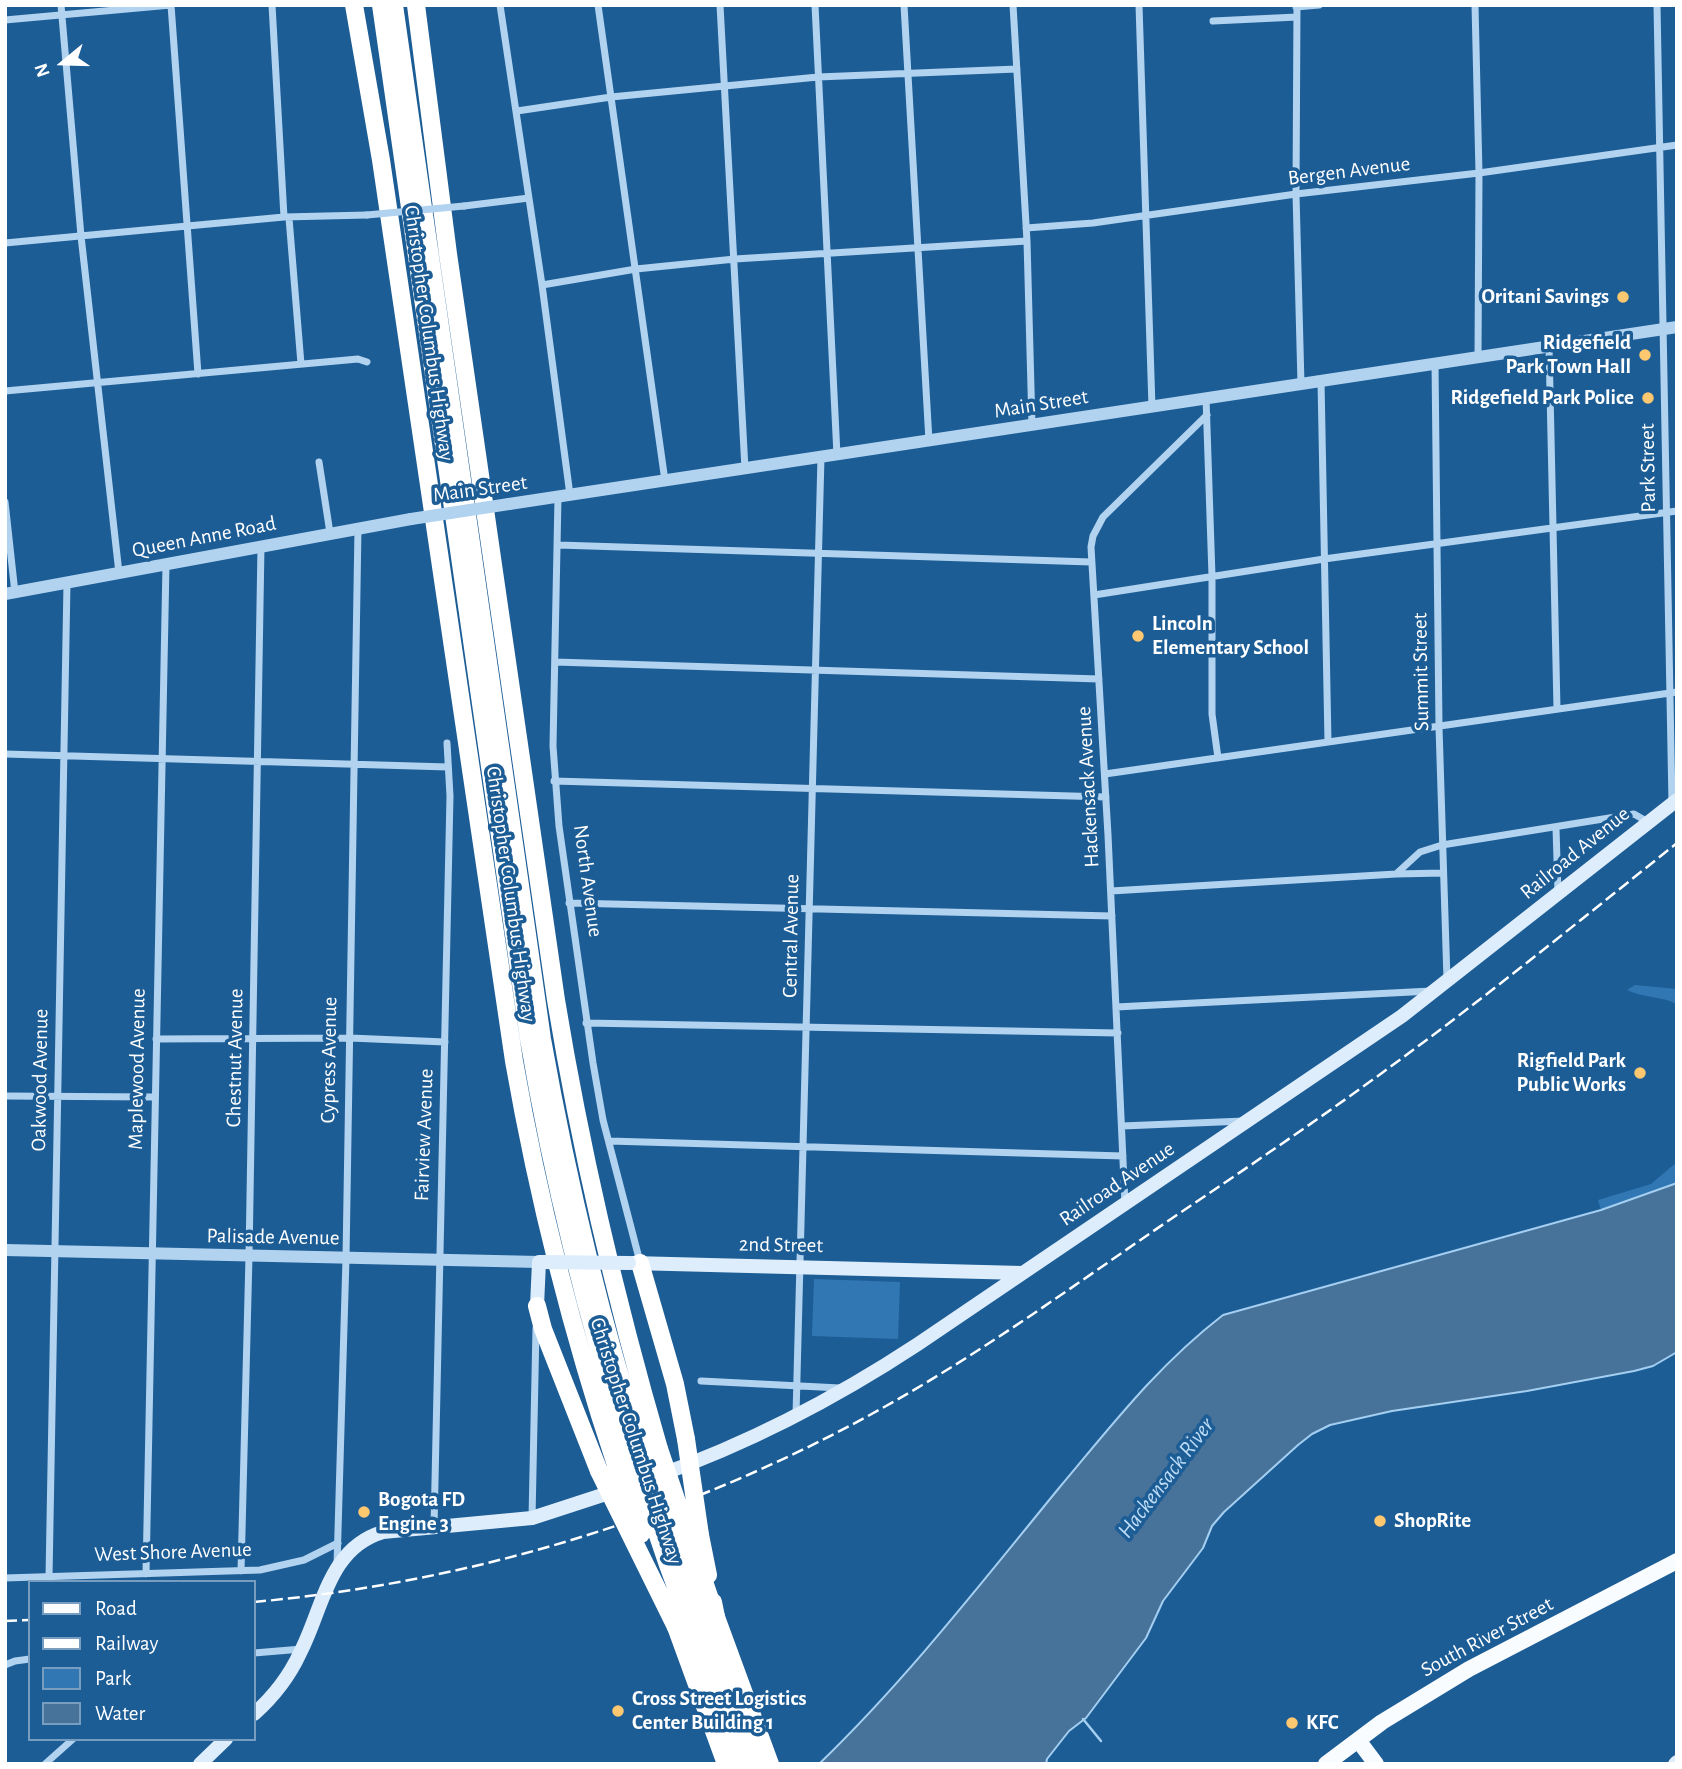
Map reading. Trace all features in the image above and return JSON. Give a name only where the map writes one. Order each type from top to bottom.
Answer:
[{"type":"highway","name":"Christopher Columbus Highway","points":[[354,5],[382,160],[513,1061],[557,1266],[579,1346],[684,1573],[755,1764]]},
{"type":"highway","name":"Christopher Columbus Highway","points":[[381,5],[530,1049],[575,1257],[607,1378],[676,1628],[726,1764]]},
{"type":"highway","name":"Christopher Columbus Highway","points":[[394,5],[542,1039],[630,1460],[742,1764]]},
{"type":"highway","name":"Christopher Columbus Highway","points":[[416,5],[447,242],[561,1029],[600,1224],[632,1355],[630,1460],[716,1617],[770,1764]]},
{"type":"highway","points":[[635,1263],[676,1384],[696,1517],[716,1617]]},
{"type":"highway","points":[[537,1306],[543,1329],[630,1460]]},
{"type":"main road","name":"Railroad Avenue","points":[[532,1518],[709,1458],[847,1388],[1402,1016],[1674,801]]},
{"type":"main road","name":"2nd Street","points":[[542,1262],[1022,1273]]},
{"type":"main road","points":[[537,1306],[542,1262]]},
{"type":"main road","points":[[337,1565],[352,1548],[376,1534],[532,1518]]},
{"type":"main road","name":"South River Street","points":[[1326,1764],[1424,1695],[1677,1561]]},
{"type":"main road","name":"Cypress Avenue","points":[[256,1712],[281,1684],[302,1649],[337,1565]]},
{"type":"main road","points":[[1358,1740],[1376,1764]]},
{"type":"main road","points":[[200,1764],[224,1741]]},
{"type":"street","points":[[61,5],[81,236],[118,573]]},
{"type":"street","points":[[5,20],[171,5],[198,374]]},
{"type":"street","points":[[272,5],[287,218],[301,364]]},
{"type":"street","name":"North Avenue","points":[[500,5],[542,285],[564,496],[558,545],[554,781],[586,1023],[635,1263]]},
{"type":"street","points":[[598,5],[665,481]]},
{"type":"street","points":[[720,5],[745,469]]},
{"type":"street","points":[[815,5],[837,455]]},
{"type":"street","points":[[904,5],[929,441]]},
{"type":"street","points":[[1013,5],[1027,241],[1032,425]]},
{"type":"street","points":[[1139,5],[1152,407]]},
{"type":"street","points":[[1301,384],[1296,194],[1296,6],[1319,5]]},
{"type":"street","points":[[1475,5],[1479,173],[1478,357]]},
{"type":"street","name":"Park Street","points":[[1657,5],[1660,147],[1670,328],[1666,513],[1674,801]]},
{"type":"street","points":[[1213,21],[1297,17]]},
{"type":"street","points":[[517,111],[611,97],[818,77],[1017,69]]},
{"type":"street","name":"Bergen Avenue","points":[[1026,228],[1093,223],[1677,145]]},
{"type":"street","points":[[5,243],[287,218],[367,215],[529,198]]},
{"type":"street","points":[[542,285],[636,269],[735,259],[1027,241]]},
{"type":"street","name":"Main Street","points":[[411,519],[1670,328]]},
{"type":"street","points":[[1549,346],[1558,709]]},
{"type":"street","points":[[5,391],[358,359],[367,362]]},
{"type":"street","name":"Summit Street","points":[[1435,363],[1439,727],[1447,981]]},
{"type":"street","points":[[1321,381],[1328,742]]},
{"type":"street","points":[[1206,398],[1212,576],[1212,715],[1218,758]]},
{"type":"street","name":"Hackensack Avenue","points":[[1125,1204],[1105,774],[1091,562],[1093,537],[1103,517],[1207,415]]},
{"type":"street","name":"Central Avenue","points":[[796,1416],[821,457]]},
{"type":"street","points":[[319,462],[330,533]]},
{"type":"street","points":[[5,502],[10,594]]},
{"type":"street","points":[[1094,595],[1324,559],[1677,511]]},
{"type":"street","name":"Queen Anne Road","points":[[10,594],[411,519]]},
{"type":"street","name":"Cypress Avenue","points":[[337,1565],[346,1258],[358,528]]},
{"type":"street","points":[[558,545],[1091,562]]},
{"type":"street","name":"Chestnut Avenue","points":[[241,1571],[261,546]]},
{"type":"street","name":"Maplewood Avenue","points":[[146,1574],[160,760],[166,564]]},
{"type":"street","name":"Oakwood Avenue","points":[[49,1577],[67,583]]},
{"type":"street","points":[[555,662],[1099,679]]},
{"type":"street","points":[[1105,774],[1673,693]]},
{"type":"street","name":"Fairview Avenue","points":[[434,1527],[450,796],[447,743]]},
{"type":"street","points":[[5,754],[448,767]]},
{"type":"street","points":[[554,781],[1106,797]]},
{"type":"street","points":[[1396,874],[1420,852],[1442,845],[1634,814],[1648,822]]},
{"type":"street","points":[[1556,828],[1558,895]]},
{"type":"street","points":[[1111,891],[1443,873]]},
{"type":"street","points":[[569,903],[1112,916]]},
{"type":"street","points":[[1116,1007],[1435,990]]},
{"type":"street","points":[[586,1023],[1118,1033]]},
{"type":"street","points":[[156,1039],[350,1038],[445,1042]]},
{"type":"street","points":[[5,1096],[155,1097]]},
{"type":"street","points":[[1122,1126],[1248,1121]]},
{"type":"street","points":[[609,1141],[1123,1156]]},
{"type":"street","name":"Palisade Avenue","points":[[5,1250],[542,1262]]},
{"type":"street","points":[[532,1518],[537,1306]]},
{"type":"street","points":[[701,1381],[847,1388]]},
{"type":"street","name":"West Shore Avenue","points":[[5,1578],[241,1571],[286,1566],[338,1543]]},
{"type":"street","points":[[256,1653],[302,1649]]},
{"type":"street","points":[[5,1665],[28,1659]]},
{"type":"street","points":[[45,1764],[71,1741]]},
{"type":"green space","points":[[1635,985],[1677,989],[1677,1004],[1627,990]]},
{"type":"green space","points":[[1677,1162],[1677,1183],[1601,1210],[1598,1200],[1651,1184]]},
{"type":"green space","points":[[814,1279],[900,1282],[898,1339],[812,1336]]},
{"type":"water","name":"Hackensack River","points":[[1677,1183],[1677,1352],[1653,1366],[1634,1371],[1527,1391],[1392,1411],[1330,1425],[1312,1434],[1224,1512],[1212,1526],[1203,1548],[1163,1601],[1146,1638],[1086,1718],[1069,1731],[1046,1764],[819,1764],[913,1664],[1136,1397],[1199,1334],[1223,1315],[1601,1210]]},
{"type":"waterway","points":[[1083,1719],[1101,1741]]},
{"type":"railway","points":[[256,1602],[418,1578],[500,1560],[580,1537],[659,1511],[737,1480],[886,1406],[1029,1316],[1346,1099],[1474,1004],[1677,843]]},
{"type":"railway","points":[[5,1621],[28,1620]]},
{"type":"place","name":"Oritani Savings","points":[[1623,297]]},
{"type":"place","name":"Ridgefield Park Town Hall","points":[[1645,355]]},
{"type":"place","name":"Ridgefield Park Police","points":[[1648,398]]},
{"type":"place","name":"Lincoln Elementary School","points":[[1138,636]]},
{"type":"place","name":"Rigfield Park Public Works","points":[[1640,1073]]},
{"type":"place","name":"Bogota FD Engine 3","points":[[364,1512]]},
{"type":"place","name":"ShopRite","points":[[1380,1521]]},
{"type":"place","name":"Cross Street Logistics Center Building 1","points":[[618,1711]]},
{"type":"place","name":"KFC","points":[[1292,1723]]}]
